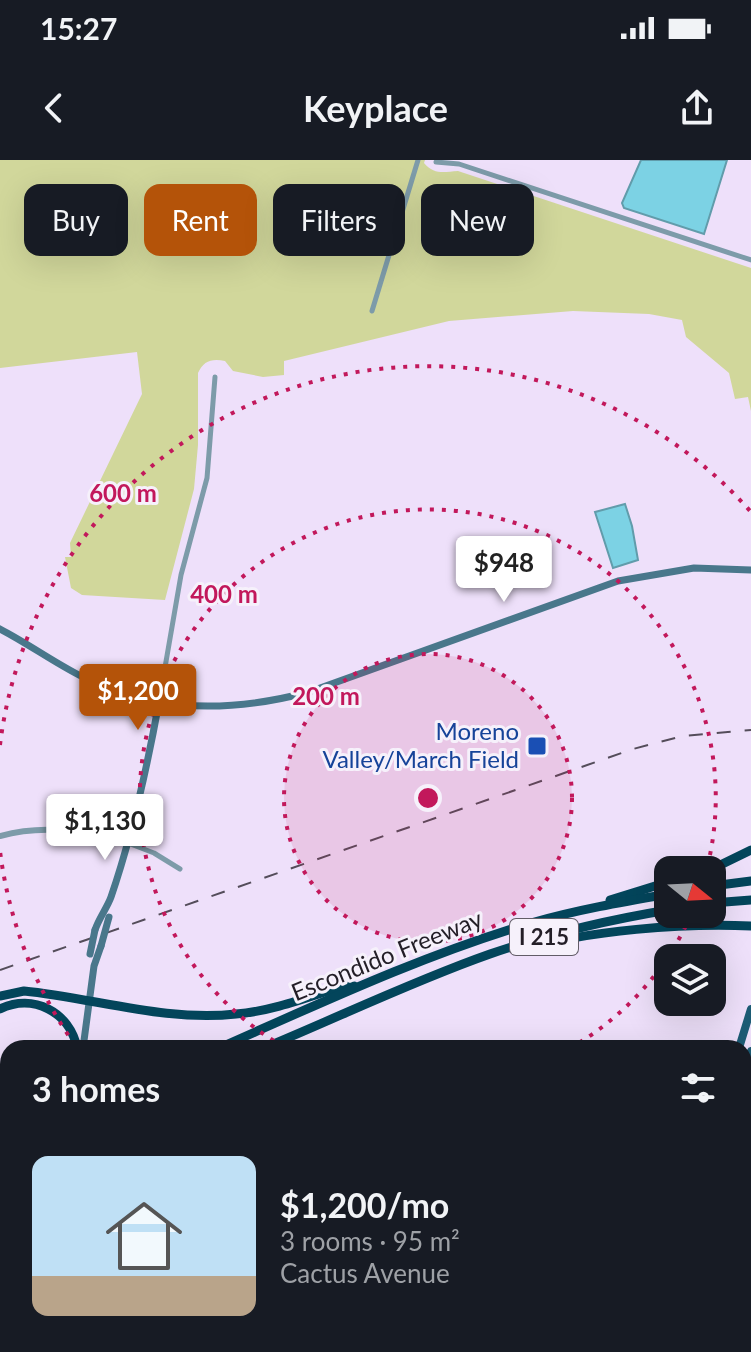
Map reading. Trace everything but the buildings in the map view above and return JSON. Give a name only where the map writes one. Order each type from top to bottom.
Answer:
[{"type":"highway","points":[[726,862],[751,850]]},
{"type":"highway","points":[[726,884],[751,881]]},
{"type":"highway","points":[[577,910],[654,886]]},
{"type":"highway","name":"Escondido Freeway","points":[[236,1040],[361,985],[468,943],[577,910],[654,896]]},
{"type":"highway","points":[[726,902],[751,900]]},
{"type":"highway","name":"Escondido Freeway","points":[[283,1040],[488,955],[535,940],[654,912]]},
{"type":"highway","points":[[425,980],[532,947],[589,937],[652,928],[751,926]]},
{"type":"highway","points":[[0,996],[24,991],[179,1014],[225,1015],[272,1008],[343,986],[361,985]]},
{"type":"highway","points":[[0,1009],[22,1003],[47,1008],[66,1023],[75,1040]]},
{"type":"highway","points":[[291,1040],[318,1025]]},
{"type":"main road","points":[[0,629],[94,683],[132,697],[228,707],[309,692],[618,581],[694,568],[751,570]]},
{"type":"main road","points":[[84,1040],[94,966],[145,779],[159,702]]},
{"type":"main road","points":[[94,966],[90,954],[99,917],[110,901]]},
{"type":"main road","points":[[741,1040],[751,1009]]},
{"type":"street","points":[[372,311],[418,160]]},
{"type":"street","points":[[436,162],[459,164],[751,260]]},
{"type":"street","points":[[159,702],[181,575],[207,478],[215,377]]},
{"type":"street","points":[[0,836],[29,830],[63,829],[90,833],[128,843],[165,858],[180,869]]},
{"type":"green space","points":[[0,160],[425,160],[424,163],[435,171],[458,171],[497,184],[421,184],[421,256],[534,256],[534,196],[751,268],[751,411],[748,397],[735,399],[729,373],[686,337],[682,320],[649,314],[573,311],[449,321],[284,361],[284,375],[263,377],[233,371],[225,361],[205,363],[198,373],[198,445],[194,489],[165,600],[82,595],[71,588],[65,557],[71,557],[70,543],[142,394],[137,352],[0,368]]},
{"type":"water","points":[[641,160],[727,160],[704,234],[624,208],[622,203]]},
{"type":"water","points":[[625,504],[638,560],[613,568],[595,512]]},
{"type":"railway","points":[[0,970],[633,749],[683,736],[751,730]]},
{"type":"place","name":"Moreno Valley/March Field","points":[[537,746]]}]
